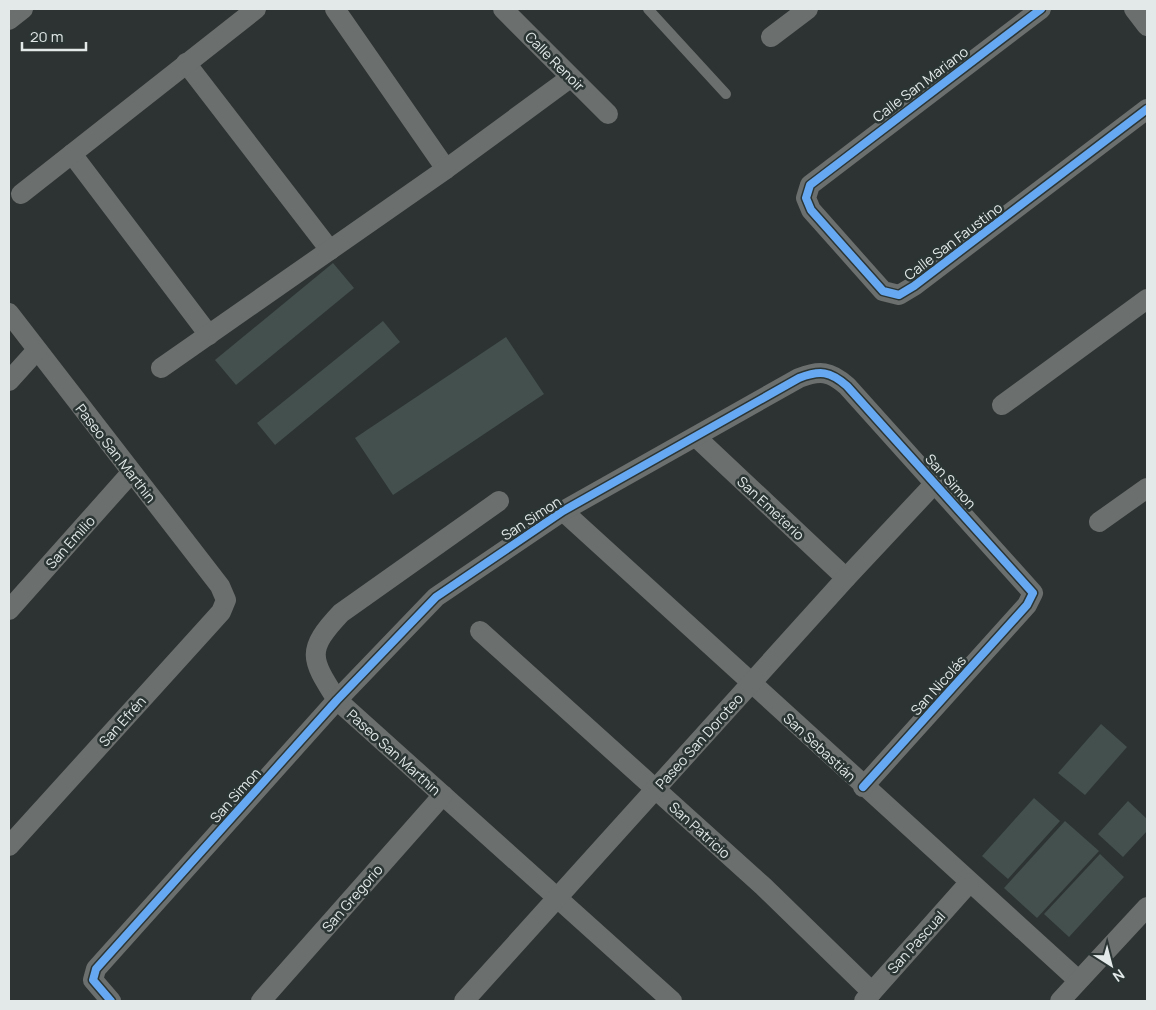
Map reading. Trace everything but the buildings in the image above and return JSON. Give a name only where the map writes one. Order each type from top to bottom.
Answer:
[{"type":"street","points":[[9,20],[23,9]]},
{"type":"street","points":[[21,194],[256,9]]},
{"type":"street","points":[[335,9],[446,169]]},
{"type":"street","name":"Calle Renoir","points":[[503,9],[608,114]]},
{"type":"street","points":[[771,37],[808,9]]},
{"type":"street","name":"Calle San Mariano","points":[[814,179],[1041,9]]},
{"type":"street","points":[[1134,9],[1147,26]]},
{"type":"street","points":[[186,63],[330,250]]},
{"type":"street","points":[[161,368],[446,169],[570,78]]},
{"type":"street","name":"Calle San Faustino","points":[[814,179],[806,198],[811,210],[883,291],[899,295],[914,286],[1147,109]]},
{"type":"street","points":[[72,154],[209,335]]},
{"type":"street","points":[[1002,405],[1147,298]]},
{"type":"street","name":"Paseo San Marthin","points":[[9,313],[225,593]]},
{"type":"street","points":[[9,381],[37,350]]},
{"type":"street","name":"San Simon","points":[[111,1001],[93,980],[96,969],[337,700],[436,597],[563,511],[799,378],[816,372],[835,376],[847,386],[936,482],[1029,588],[1032,593],[1031,600]]},
{"type":"street","name":"San Emeterio","points":[[696,437],[846,578]]},
{"type":"street","name":"San Emilio","points":[[9,610],[131,473]]},
{"type":"street","name":"Paseo San Doroteo","points":[[464,1001],[846,578],[936,482]]},
{"type":"street","points":[[1099,522],[1147,488]]},
{"type":"street","name":"Paseo San Marthin","points":[[499,501],[341,613],[327,628],[318,642],[314,655],[317,670],[337,700],[672,1001]]},
{"type":"street","name":"San Sebastián","points":[[563,511],[863,787],[1078,980]]},
{"type":"street","name":"San Efrén","points":[[9,846],[221,612],[225,606],[225,593]]},
{"type":"street","name":"San Nicolás","points":[[863,787],[1031,600]]},
{"type":"street","name":"San Patricio","points":[[480,632],[763,886],[868,996]]},
{"type":"street","name":"San Gregorio","points":[[261,1001],[443,795]]},
{"type":"street","name":"San Pascual","points":[[868,996],[969,883]]},
{"type":"street","points":[[1060,1001],[1147,907]]},
{"type":"lane","points":[[648,9],[726,94]]},
{"type":"cycle path","points":[[1041,9],[810,185],[806,198],[811,210],[883,291],[899,295],[914,286],[1147,109]]},
{"type":"cycle path","points":[[111,1001],[93,980],[96,969],[337,700],[436,597],[563,511],[799,378],[819,373],[835,377],[847,386],[1033,593],[1027,605],[863,787]]}]
